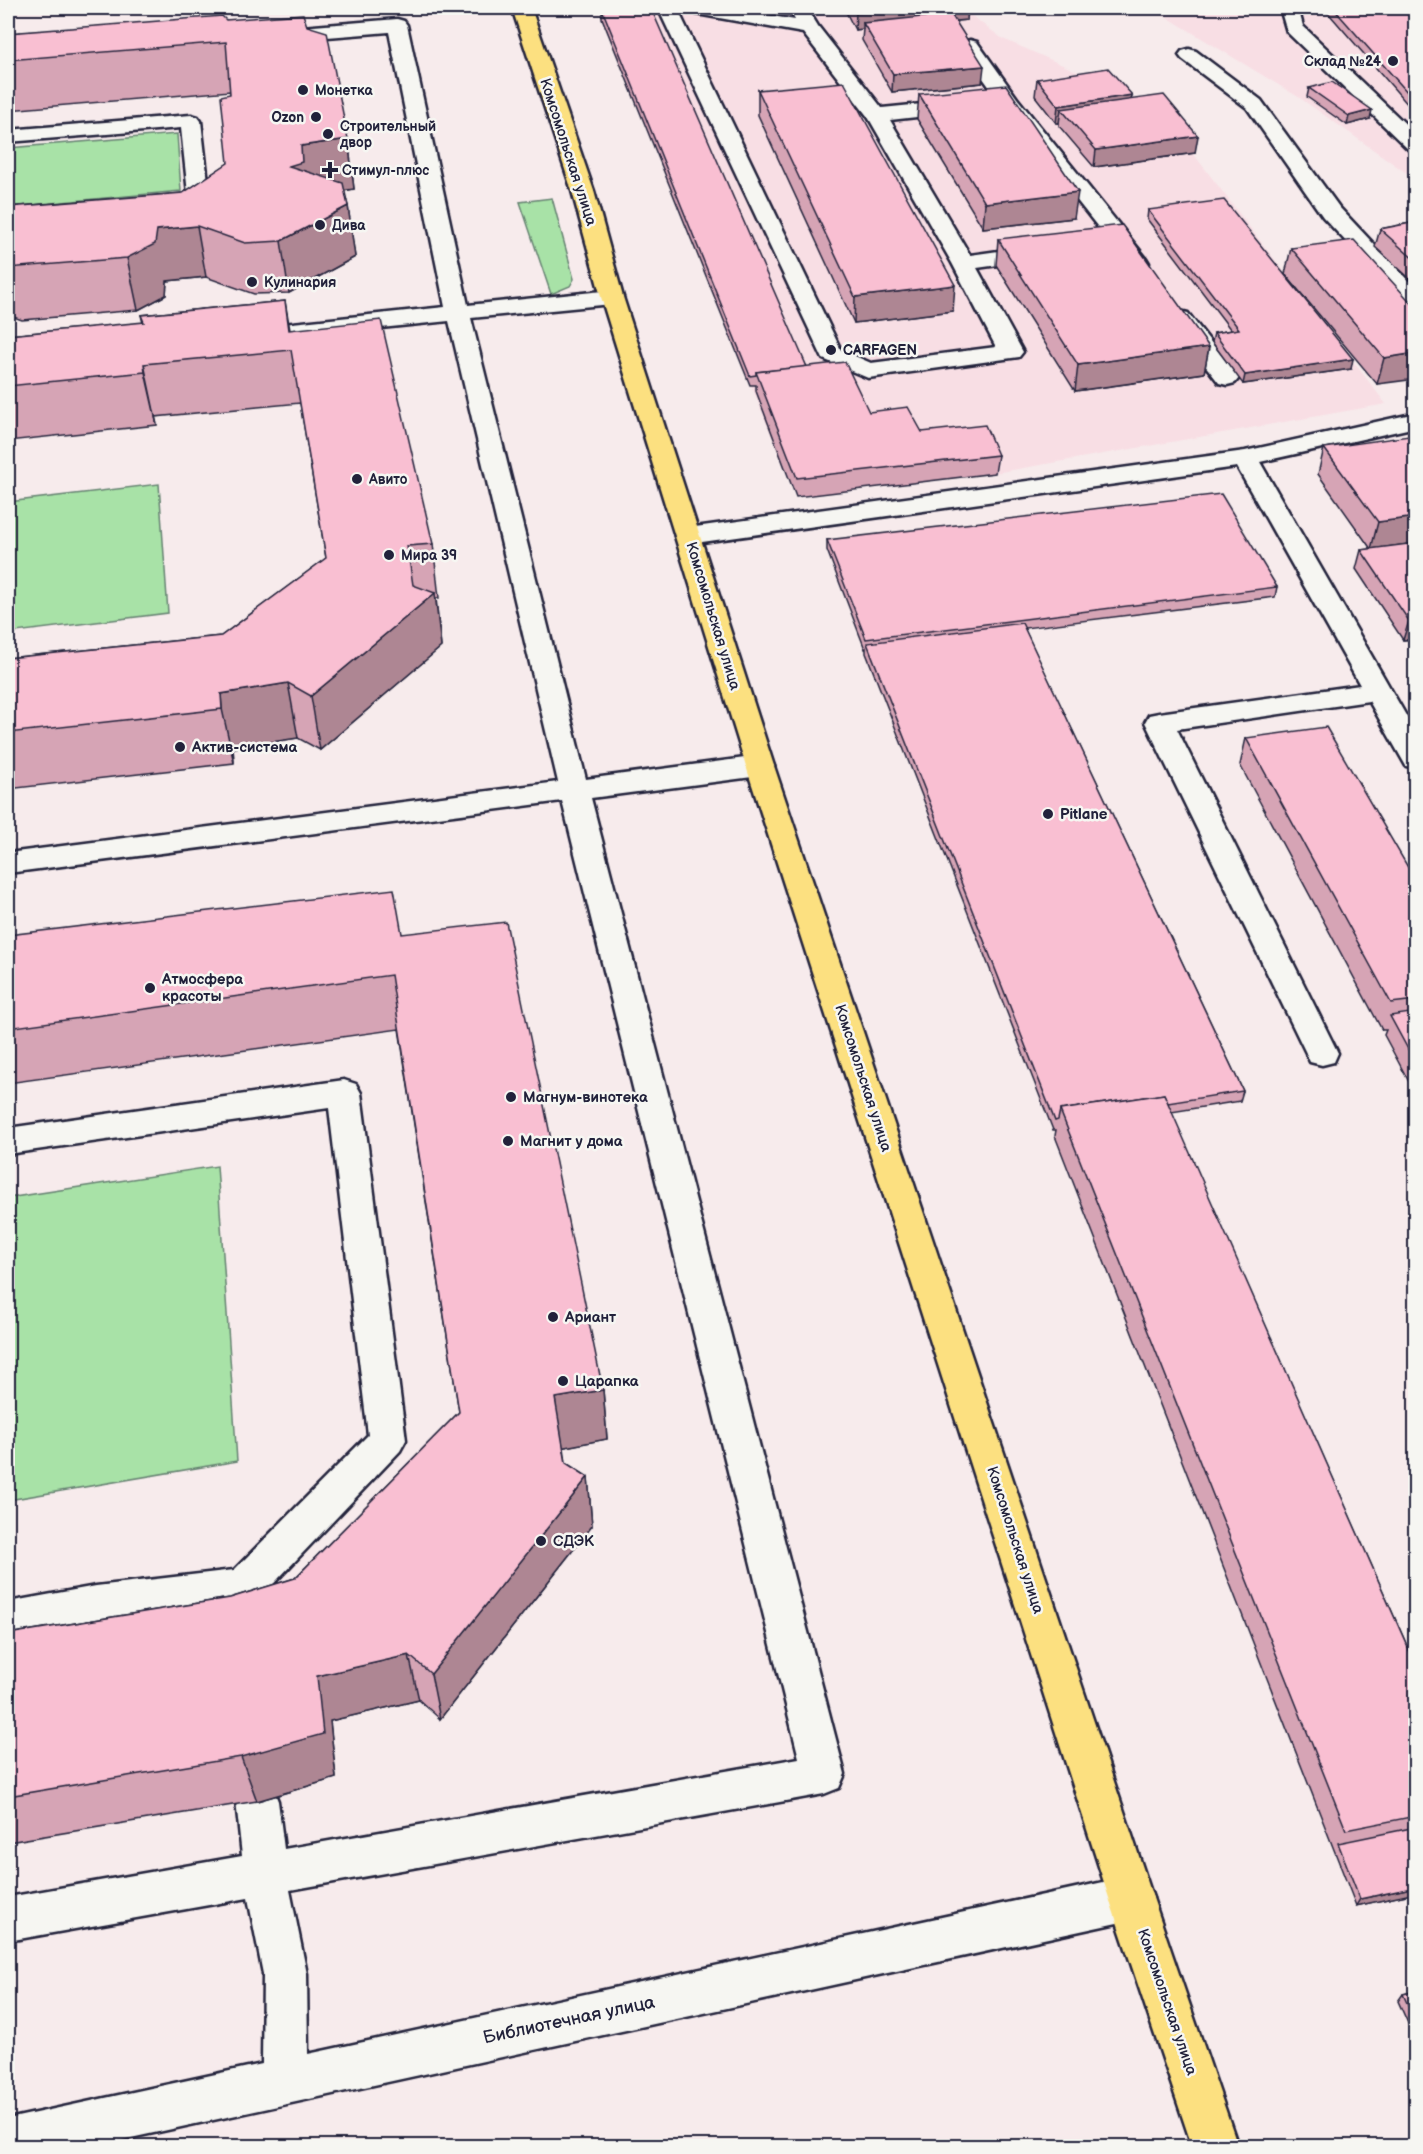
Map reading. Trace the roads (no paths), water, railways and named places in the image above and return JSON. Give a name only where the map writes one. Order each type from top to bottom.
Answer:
[{"type":"main road","name":"Комсомольская улица","points":[[520,8],[583,191],[612,297],[760,766],[1131,1898],[1215,2146]]},
{"type":"street","points":[[667,8],[831,354],[868,371],[1011,352],[963,262],[877,115],[809,28],[798,8]]},
{"type":"street","points":[[697,8],[809,28]]},
{"type":"street","points":[[1289,8],[1294,28],[1416,146]]},
{"type":"street","points":[[8,1919],[824,1774],[574,789],[458,312],[397,25],[255,37]]},
{"type":"street","points":[[970,46],[1010,102],[1150,278]]},
{"type":"street","points":[[1189,55],[1254,104],[1331,212],[1416,303]]},
{"type":"street","points":[[877,115],[1010,102]]},
{"type":"street","points":[[8,135],[191,121],[200,208],[156,212]]},
{"type":"street","points":[[1099,245],[1122,242]]},
{"type":"street","points":[[963,262],[1065,249]]},
{"type":"street","points":[[221,337],[612,297]]},
{"type":"street","points":[[1171,306],[1227,378]]},
{"type":"street","points":[[688,536],[1245,458],[1416,420]]},
{"type":"street","points":[[1245,458],[1416,759]]},
{"type":"street","points":[[1322,1053],[1159,722],[1378,691]]},
{"type":"street","points":[[8,863],[760,766]]},
{"type":"street","points":[[8,1141],[344,1093],[387,1440],[245,1604],[96,1604],[8,1620]]},
{"type":"street","points":[[257,1800],[265,1872],[285,1974],[285,2083]]},
{"type":"street","name":"Библиотечная улица","points":[[8,2142],[285,2083],[1004,1923],[1131,1898]]},
{"type":"place","name":"Склад №24","points":[[1393,61]]},
{"type":"place","name":"Монетка","points":[[303,90]]},
{"type":"place","name":"Ozon","points":[[316,117]]},
{"type":"place","name":"Строительный двор","points":[[328,134]]},
{"type":"place","name":"Стимул-плюс","points":[[330,170]]},
{"type":"place","name":"Дива","points":[[320,225]]},
{"type":"place","name":"Кулинария","points":[[252,282]]},
{"type":"place","name":"CARFAGEN","points":[[831,350]]},
{"type":"place","name":"Авито","points":[[357,479]]},
{"type":"place","name":"Мира 39","points":[[389,555]]},
{"type":"place","name":"Актив-система","points":[[180,747]]},
{"type":"place","name":"Pitlane","points":[[1048,814]]},
{"type":"place","name":"Атмосфера красоты","points":[[150,988]]},
{"type":"place","name":"Магнум-винотека","points":[[511,1097]]},
{"type":"place","name":"Магнит у дома","points":[[508,1141]]},
{"type":"place","name":"Ариант","points":[[553,1317]]},
{"type":"place","name":"Царапка","points":[[563,1381]]},
{"type":"place","name":"СДЭК","points":[[541,1541]]}]
